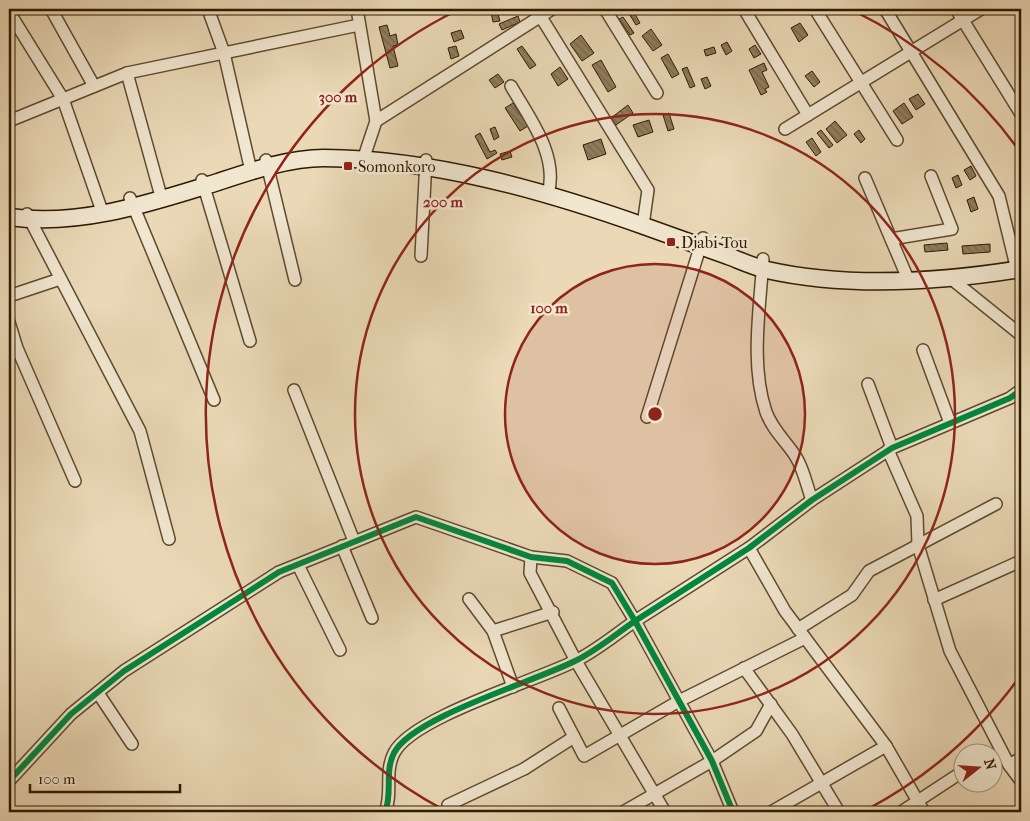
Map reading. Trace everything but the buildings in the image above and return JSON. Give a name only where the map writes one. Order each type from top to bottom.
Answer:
[{"type":"main road","points":[[9,217],[21,213],[72,219],[267,164],[309,158],[364,156],[391,162],[426,164],[549,190],[763,264],[850,281],[978,267],[1018,265]]},
{"type":"main road","points":[[906,274],[949,277],[978,276],[1018,265]]},
{"type":"street","points":[[51,9],[94,86]]},
{"type":"street","points":[[208,9],[224,53],[251,168]]},
{"type":"street","points":[[357,9],[376,120],[364,156]]},
{"type":"street","points":[[376,120],[538,12],[552,9]]},
{"type":"street","points":[[605,9],[657,93]]},
{"type":"street","points":[[744,9],[808,115]]},
{"type":"street","points":[[815,9],[897,140]]},
{"type":"street","points":[[885,9],[999,196],[1018,265]]},
{"type":"street","points":[[956,9],[1021,114]]},
{"type":"street","points":[[785,129],[981,9]]},
{"type":"street","points":[[9,12],[63,99],[101,210]]},
{"type":"street","points":[[538,12],[648,190],[643,222]]},
{"type":"street","points":[[9,121],[127,73],[360,25]]},
{"type":"street","points":[[127,73],[161,195]]},
{"type":"street","points":[[511,86],[547,151],[549,190]]},
{"type":"street","points":[[267,164],[295,280]]},
{"type":"street","points":[[421,256],[426,164]]},
{"type":"street","points":[[891,239],[952,229],[931,176]]},
{"type":"street","points":[[865,178],[906,274]]},
{"type":"street","points":[[203,182],[250,341]]},
{"type":"street","points":[[132,202],[214,400]]},
{"type":"street","points":[[21,213],[60,279],[140,431],[169,539]]},
{"type":"street","points":[[647,417],[702,242]]},
{"type":"street","points":[[763,264],[757,360],[766,412],[775,432],[798,460],[812,500]]},
{"type":"street","points":[[949,277],[1021,335]]},
{"type":"street","points":[[9,296],[60,279]]},
{"type":"street","points":[[9,322],[17,348],[75,481]]},
{"type":"street","points":[[923,350],[950,423]]},
{"type":"street","points":[[868,384],[890,449],[917,516],[918,545],[950,651],[993,744]]},
{"type":"street","points":[[294,390],[354,541]]},
{"type":"street","points":[[385,812],[388,805],[387,774],[394,752],[409,735],[455,710],[576,661],[635,620],[749,548],[812,500],[890,449],[1010,398],[1021,390]]},
{"type":"street","points":[[558,708],[584,756],[679,701],[744,668],[801,633],[852,595],[869,571],[996,504]]},
{"type":"street","points":[[9,781],[71,714],[124,671],[279,572],[416,517],[531,557],[567,561],[612,583],[635,620],[712,761],[733,812]]},
{"type":"street","points":[[342,546],[372,618]]},
{"type":"street","points":[[749,548],[785,611],[886,746],[924,812]]},
{"type":"street","points":[[531,557],[530,573],[553,612],[576,661],[665,812]]},
{"type":"street","points":[[934,600],[1021,561]]},
{"type":"street","points":[[298,565],[340,650]]},
{"type":"street","points":[[469,599],[493,631],[513,687]]},
{"type":"street","points":[[493,631],[553,612]]},
{"type":"street","points":[[744,668],[792,734],[839,812]]},
{"type":"street","points":[[98,693],[132,744]]},
{"type":"street","points":[[623,812],[712,761],[756,730],[771,704]]},
{"type":"street","points":[[448,805],[524,769],[574,737]]},
{"type":"street","points":[[771,812],[886,746]]},
{"type":"street","points":[[1002,757],[1021,781]]},
{"type":"street","points":[[1009,765],[1021,758]]},
{"type":"street","points":[[901,812],[952,779]]},
{"type":"cycle path","points":[[9,781],[71,714],[124,671],[279,572],[416,517],[531,557],[567,561],[612,583],[635,621],[749,548],[812,500],[892,448],[1010,398],[1021,390]]},
{"type":"cycle path","points":[[385,812],[391,760],[394,753],[405,740],[424,726],[449,713],[583,657],[635,621],[712,761],[733,812]]},
{"type":"place","name":"Somonkoro","points":[[348,166]]},
{"type":"place","name":"Djabi Tou","points":[[671,242]]}]
